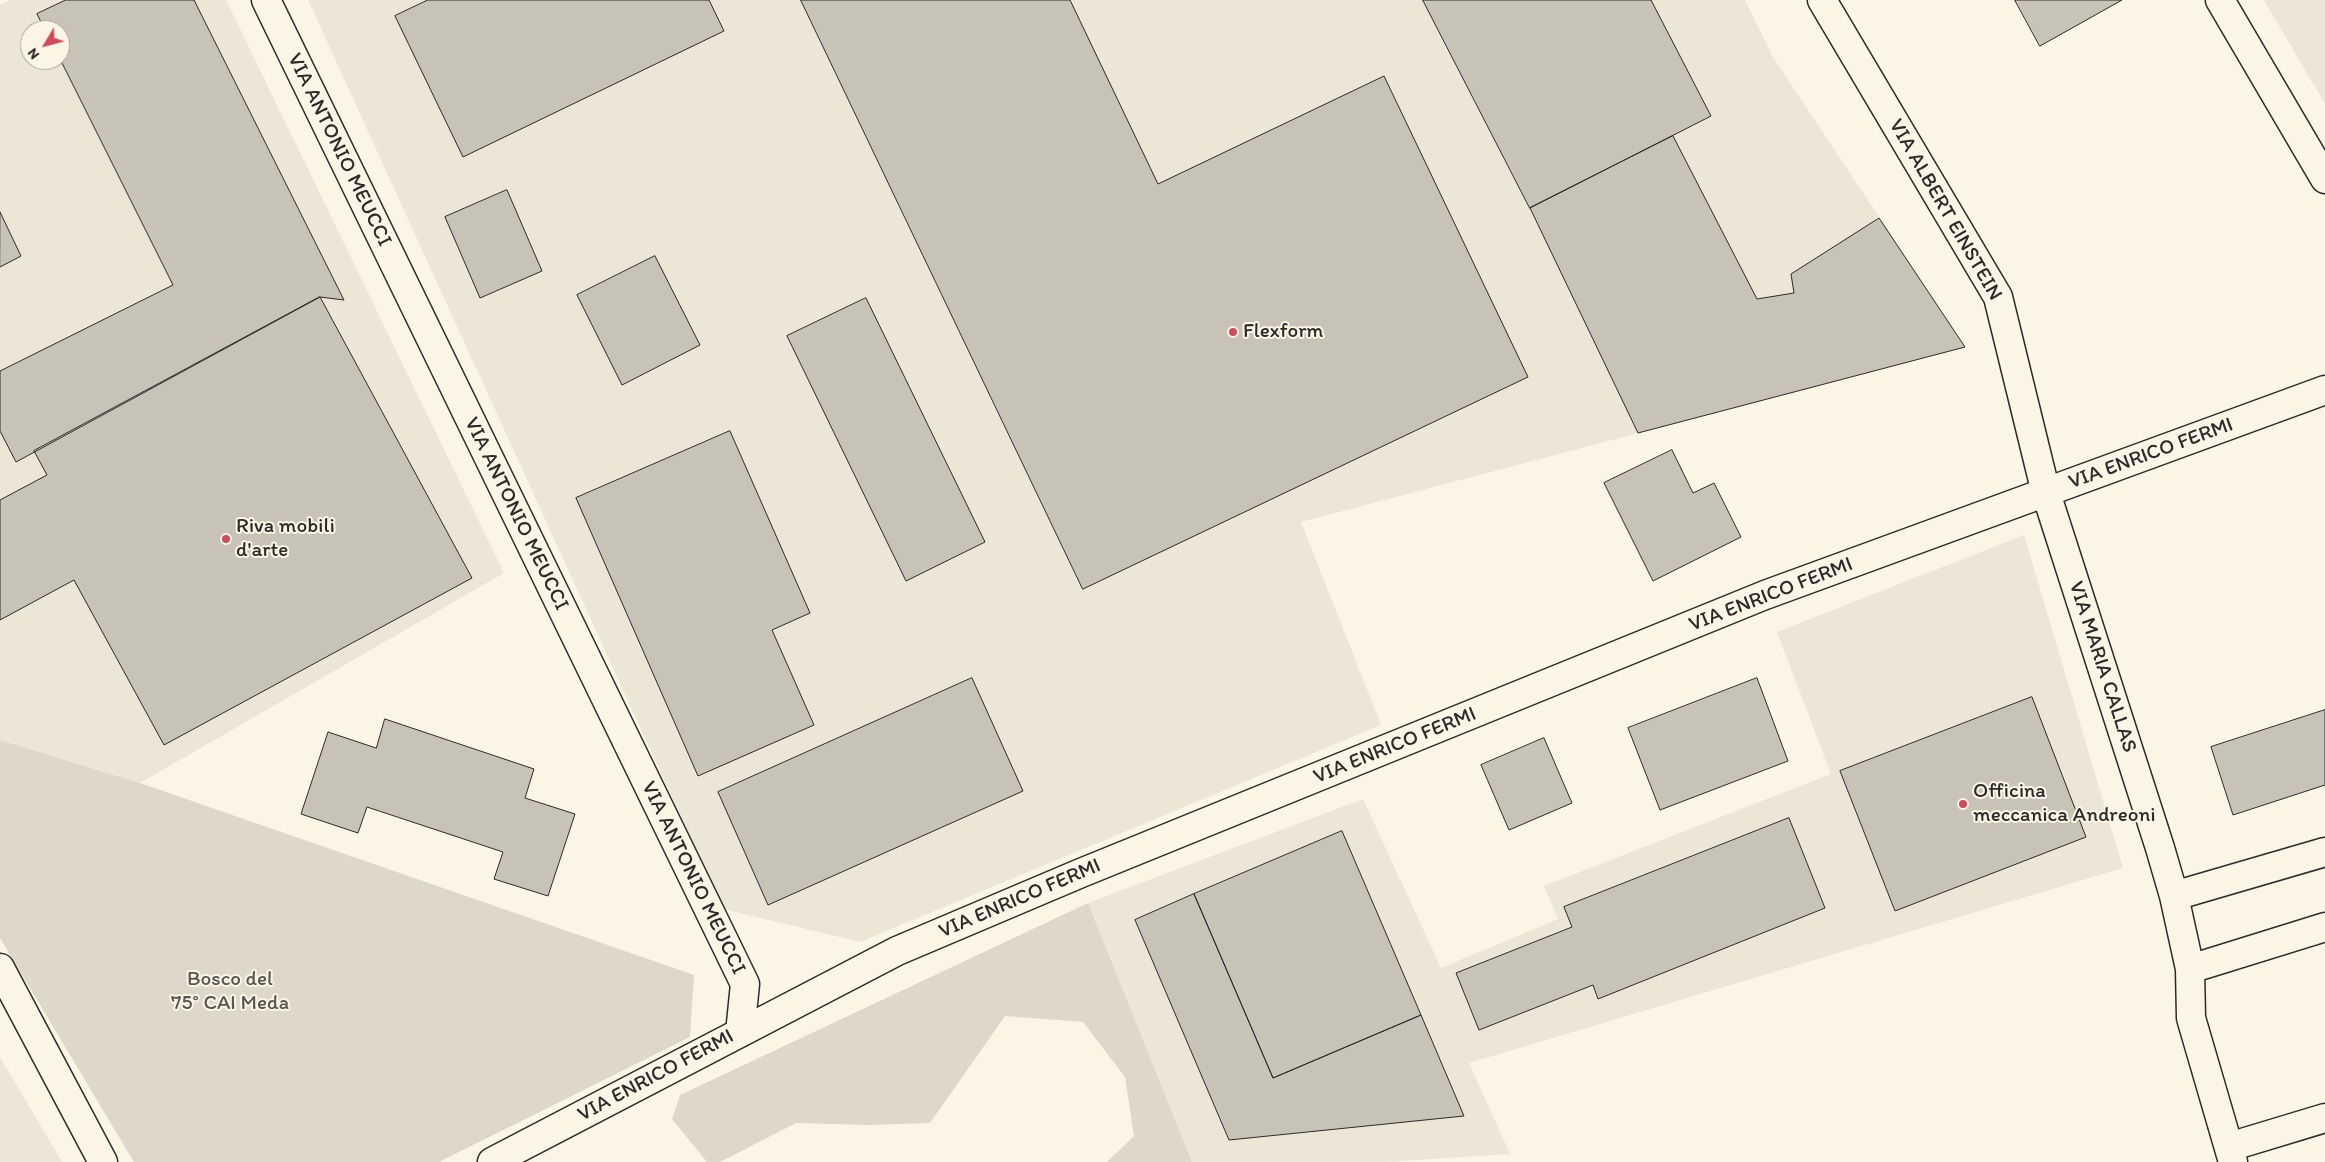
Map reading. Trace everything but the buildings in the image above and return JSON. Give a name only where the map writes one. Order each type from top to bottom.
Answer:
[{"type":"street","name":"VIA ANTONIO MEUCCI","points":[[266,0],[745,984],[740,1033]]},
{"type":"street","name":"VIA ALBERT EINSTEIN","points":[[1822,0],[1998,297],[2046,493]]},
{"type":"street","points":[[2220,0],[2325,179]]},
{"type":"street","name":"VIA ENRICO FERMI","points":[[492,1162],[897,951],[1081,873],[1765,595],[2325,390]]},
{"type":"street","name":"VIA MARIA CALLAS","points":[[2046,493],[2174,896],[2190,968],[2191,1018],[2231,1155]]},
{"type":"street","points":[[2174,896],[2325,852]]},
{"type":"street","points":[[2190,968],[2325,927]]},
{"type":"street","points":[[0,968],[103,1162]]},
{"type":"street","points":[[2231,1155],[2325,1118]]},
{"type":"shaded area","points":[[10,0],[226,0],[504,573],[140,783],[0,740],[0,5]]},
{"type":"shaded area","points":[[308,0],[1745,0],[1773,57],[1965,347],[1301,522],[1381,725],[860,942],[723,909]]},
{"type":"shaded area","points":[[2264,0],[2325,0],[2325,104]]},
{"type":"shaded area","points":[[2024,535],[2123,868],[1469,1063],[1510,1154],[1385,1162],[1192,1162],[1088,903],[1363,799],[1441,968],[1558,919],[1544,886],[1831,774],[1777,632]]},
{"type":"shaded area","points":[[0,1057],[62,1162],[0,1162]]},
{"type":"green space","name":"Bosco del 75° CAI Meda","points":[[0,740],[140,783],[694,975],[690,1037],[439,1162],[134,1162],[0,938]]},
{"type":"green space","points":[[1088,903],[1192,1162],[1107,1162],[1134,1136],[1125,1077],[1083,1022],[1005,1016],[930,1123],[869,1125],[796,1123],[720,1162],[707,1162],[672,1119],[680,1095]]},
{"type":"place","name":"Flexform","points":[[1233,332]]},
{"type":"place","name":"Riva mobili d'arte","points":[[226,539]]},
{"type":"place","name":"Officina meccanica Andreoni","points":[[1963,804]]}]
